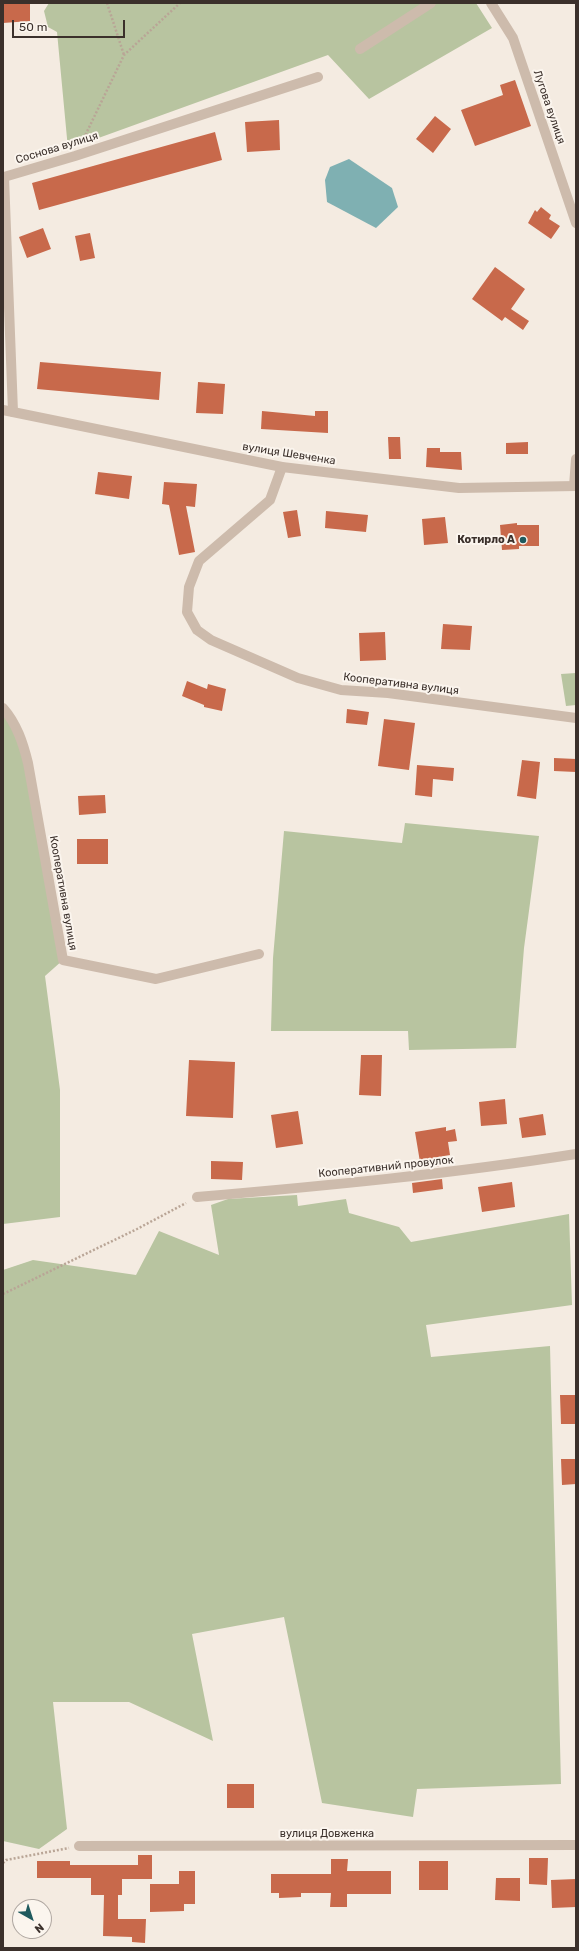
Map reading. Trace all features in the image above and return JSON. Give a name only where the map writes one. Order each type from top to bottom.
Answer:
[{"type":"street","points":[[360,49],[431,3]]},
{"type":"street","name":"Лугова вулиця","points":[[491,3],[512,38],[576,223]]},
{"type":"street","name":"Соснова вулиця","points":[[8,411],[4,177],[75,156],[318,77]]},
{"type":"street","name":"вулиця Шевченка","points":[[8,411],[282,467],[459,488],[575,486]]},
{"type":"street","points":[[575,486],[576,459]]},
{"type":"street","name":"Кооперативна вулиця","points":[[282,467],[270,500],[199,561],[189,586],[188,612],[197,630],[211,640],[298,678],[341,690],[388,694],[576,718]]},
{"type":"street","name":"Кооперативна вулиця","points":[[3,708],[9,714],[22,739],[28,763],[63,960],[156,979],[260,954]]},
{"type":"street","name":"Кооперативний провулок","points":[[197,1197],[344,1184],[510,1165],[576,1154]]},
{"type":"street","name":"вулиця Довженка","points":[[79,1846],[576,1845]]},
{"type":"path","points":[[107,3],[124,55]]},
{"type":"path","points":[[75,156],[124,55],[180,3]]},
{"type":"path","points":[[3,1294],[138,1229],[197,1197]]},
{"type":"path","points":[[3,1863],[6,1860],[79,1846]]},
{"type":"green space","points":[[49,3],[476,3],[492,28],[369,99],[328,55],[68,149],[57,32],[48,27],[44,11]]},
{"type":"green space","points":[[576,673],[576,705],[566,706],[561,674]]},
{"type":"green space","points":[[3,708],[22,739],[63,960],[45,976],[60,1090],[60,1217],[3,1224]]},
{"type":"green space","points":[[405,823],[539,836],[524,948],[516,1048],[409,1050],[408,1031],[271,1031],[273,958],[284,831],[402,843]]},
{"type":"green space","points":[[297,1195],[298,1206],[346,1199],[349,1213],[399,1227],[411,1242],[569,1214],[572,1305],[426,1325],[431,1357],[550,1346],[561,1784],[417,1789],[413,1817],[322,1803],[284,1617],[192,1634],[213,1741],[129,1702],[53,1702],[67,1829],[39,1849],[3,1841],[3,1270],[33,1260],[136,1275],[159,1231],[219,1255],[211,1205],[228,1199]]},
{"type":"water","points":[[349,159],[392,188],[398,207],[376,228],[327,202],[325,180],[330,167]]},
{"type":"building","points":[[3,3],[30,3],[30,21],[3,23]]},
{"type":"building","points":[[515,80],[531,126],[475,146],[461,110],[503,95],[500,85]]},
{"type":"building","points":[[435,116],[451,129],[433,153],[416,139]]},
{"type":"building","points":[[279,120],[280,150],[247,152],[245,122]]},
{"type":"building","points":[[215,132],[222,160],[39,210],[32,183]]},
{"type":"building","points":[[541,207],[551,215],[549,219],[560,226],[551,239],[528,223],[535,210],[537,212]]},
{"type":"building","points":[[43,228],[51,249],[27,258],[19,237]]},
{"type":"building","points":[[90,233],[95,258],[80,261],[75,236]]},
{"type":"building","points":[[495,267],[525,289],[511,309],[529,321],[523,330],[505,317],[502,321],[472,299]]},
{"type":"building","points":[[40,362],[161,372],[159,400],[37,389]]},
{"type":"building","points":[[198,382],[225,384],[223,414],[196,413]]},
{"type":"building","points":[[262,411],[315,416],[315,411],[328,411],[328,433],[261,429]]},
{"type":"building","points":[[388,437],[400,437],[401,459],[389,459]]},
{"type":"building","points":[[528,442],[528,454],[506,454],[506,443]]},
{"type":"building","points":[[427,448],[440,448],[440,452],[461,452],[462,470],[426,467]]},
{"type":"building","points":[[98,472],[132,476],[129,499],[95,494]]},
{"type":"building","points":[[164,482],[197,484],[195,507],[186,506],[195,552],[179,555],[169,505],[162,504]]},
{"type":"building","points":[[297,510],[301,536],[288,538],[283,512]]},
{"type":"building","points":[[326,511],[368,515],[366,532],[325,528]]},
{"type":"building","points":[[445,517],[448,543],[424,545],[422,519]]},
{"type":"building","points":[[517,523],[517,525],[539,525],[539,546],[519,546],[519,549],[502,550],[500,525]]},
{"type":"building","points":[[443,624],[472,626],[470,650],[441,649]]},
{"type":"building","points":[[385,632],[386,660],[360,661],[359,633]]},
{"type":"building","points":[[187,681],[207,689],[208,684],[226,689],[222,711],[204,707],[204,705],[182,696]]},
{"type":"building","points":[[347,709],[369,712],[367,725],[346,723]]},
{"type":"building","points":[[384,719],[415,723],[409,770],[378,766]]},
{"type":"building","points":[[554,758],[576,759],[576,772],[554,771]]},
{"type":"building","points":[[522,760],[540,762],[536,799],[517,796]]},
{"type":"building","points":[[417,765],[454,768],[453,781],[433,779],[432,797],[415,795]]},
{"type":"building","points":[[105,795],[106,813],[79,815],[78,796]]},
{"type":"building","points":[[77,839],[108,839],[108,864],[77,864]]},
{"type":"building","points":[[361,1055],[382,1055],[381,1096],[359,1095]]},
{"type":"building","points":[[189,1060],[235,1062],[233,1118],[186,1116]]},
{"type":"building","points":[[505,1099],[507,1124],[481,1126],[479,1102]]},
{"type":"building","points":[[298,1111],[303,1144],[276,1148],[271,1115]]},
{"type":"building","points":[[543,1114],[546,1135],[522,1138],[519,1118]]},
{"type":"building","points":[[446,1127],[446,1131],[455,1129],[457,1141],[448,1142],[450,1155],[438,1157],[440,1166],[421,1168],[415,1132]]},
{"type":"building","points":[[211,1161],[243,1162],[242,1180],[211,1179]]},
{"type":"building","points":[[442,1179],[443,1189],[413,1193],[412,1183]]},
{"type":"building","points":[[512,1182],[515,1207],[482,1212],[478,1187]]},
{"type":"building","points":[[560,1395],[576,1395],[576,1424],[561,1424]]},
{"type":"building","points":[[561,1459],[576,1459],[576,1484],[562,1485]]},
{"type":"building","points":[[227,1784],[254,1784],[254,1808],[227,1808]]},
{"type":"building","points":[[138,1855],[152,1855],[152,1879],[122,1879],[122,1895],[118,1895],[118,1919],[146,1919],[145,1943],[132,1942],[132,1937],[103,1936],[104,1895],[91,1895],[91,1878],[37,1878],[37,1861],[70,1861],[70,1865],[138,1865]]},
{"type":"building","points":[[529,1858],[548,1858],[547,1885],[529,1884]]},
{"type":"building","points":[[331,1859],[348,1859],[347,1871],[391,1871],[391,1894],[347,1894],[347,1907],[330,1907],[331,1893],[301,1893],[301,1897],[279,1898],[279,1893],[271,1893],[271,1874],[331,1874]]},
{"type":"building","points":[[419,1861],[448,1861],[448,1890],[419,1890]]},
{"type":"building","points":[[179,1871],[195,1871],[195,1904],[184,1904],[184,1911],[150,1912],[150,1884],[179,1884]]},
{"type":"building","points":[[496,1878],[520,1878],[520,1901],[495,1900]]},
{"type":"building","points":[[576,1879],[576,1907],[552,1908],[551,1880]]},
{"type":"place","name":"Котирло А","points":[[523,540]]}]
